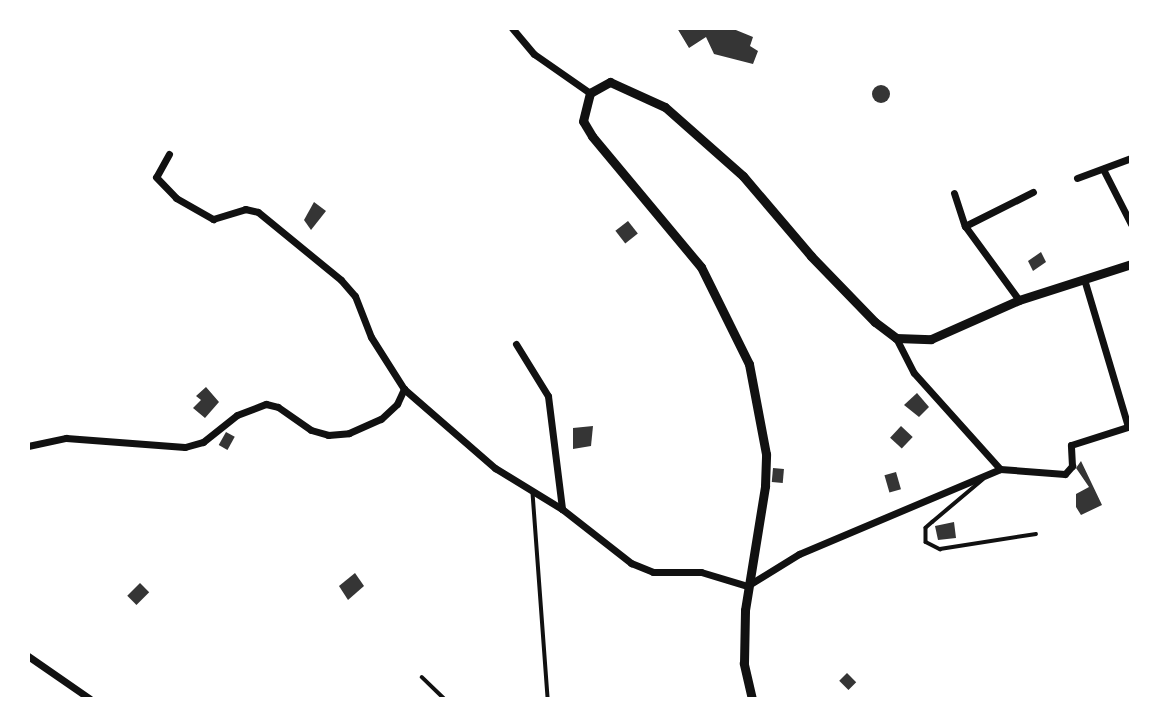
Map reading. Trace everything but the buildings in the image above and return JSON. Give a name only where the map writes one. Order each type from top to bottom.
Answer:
[{"type":"street","points":[[512,28],[534,54],[590,93]]},
{"type":"street","points":[[752,699],[744,663],[747,586],[765,486],[766,454],[749,365],[701,267],[592,136],[583,121],[590,93],[610,82],[665,107],[743,176],[811,256],[897,338],[914,373],[1000,469]]},
{"type":"street","points":[[169,154],[156,177],[176,198],[213,219],[245,209],[258,212],[341,280],[355,296],[371,337],[404,389],[465,444],[533,493],[562,509],[643,569],[690,570],[747,586],[799,554],[983,480],[1000,469],[1065,474],[1072,466],[1071,445],[1129,427],[1084,279]]},
{"type":"street","points":[[1077,178],[1131,158]]},
{"type":"street","points":[[1103,169],[1131,224]]},
{"type":"street","points":[[965,226],[1033,192]]},
{"type":"street","points":[[954,193],[965,226],[1019,300]]},
{"type":"street","points":[[897,338],[931,339],[1019,300],[1131,264]]},
{"type":"street","points":[[516,344],[548,396],[562,509]]},
{"type":"street","points":[[28,446],[66,438],[185,447],[202,442],[237,415],[266,404],[278,407],[311,430],[328,435],[349,433],[381,419],[397,404],[404,389]]},
{"type":"street","points":[[28,656],[90,699]]},
{"type":"lane","points":[[983,480],[926,528],[926,541],[940,549],[1036,534]]},
{"type":"lane","points":[[533,493],[548,699]]},
{"type":"lane","points":[[422,677],[445,699]]}]
